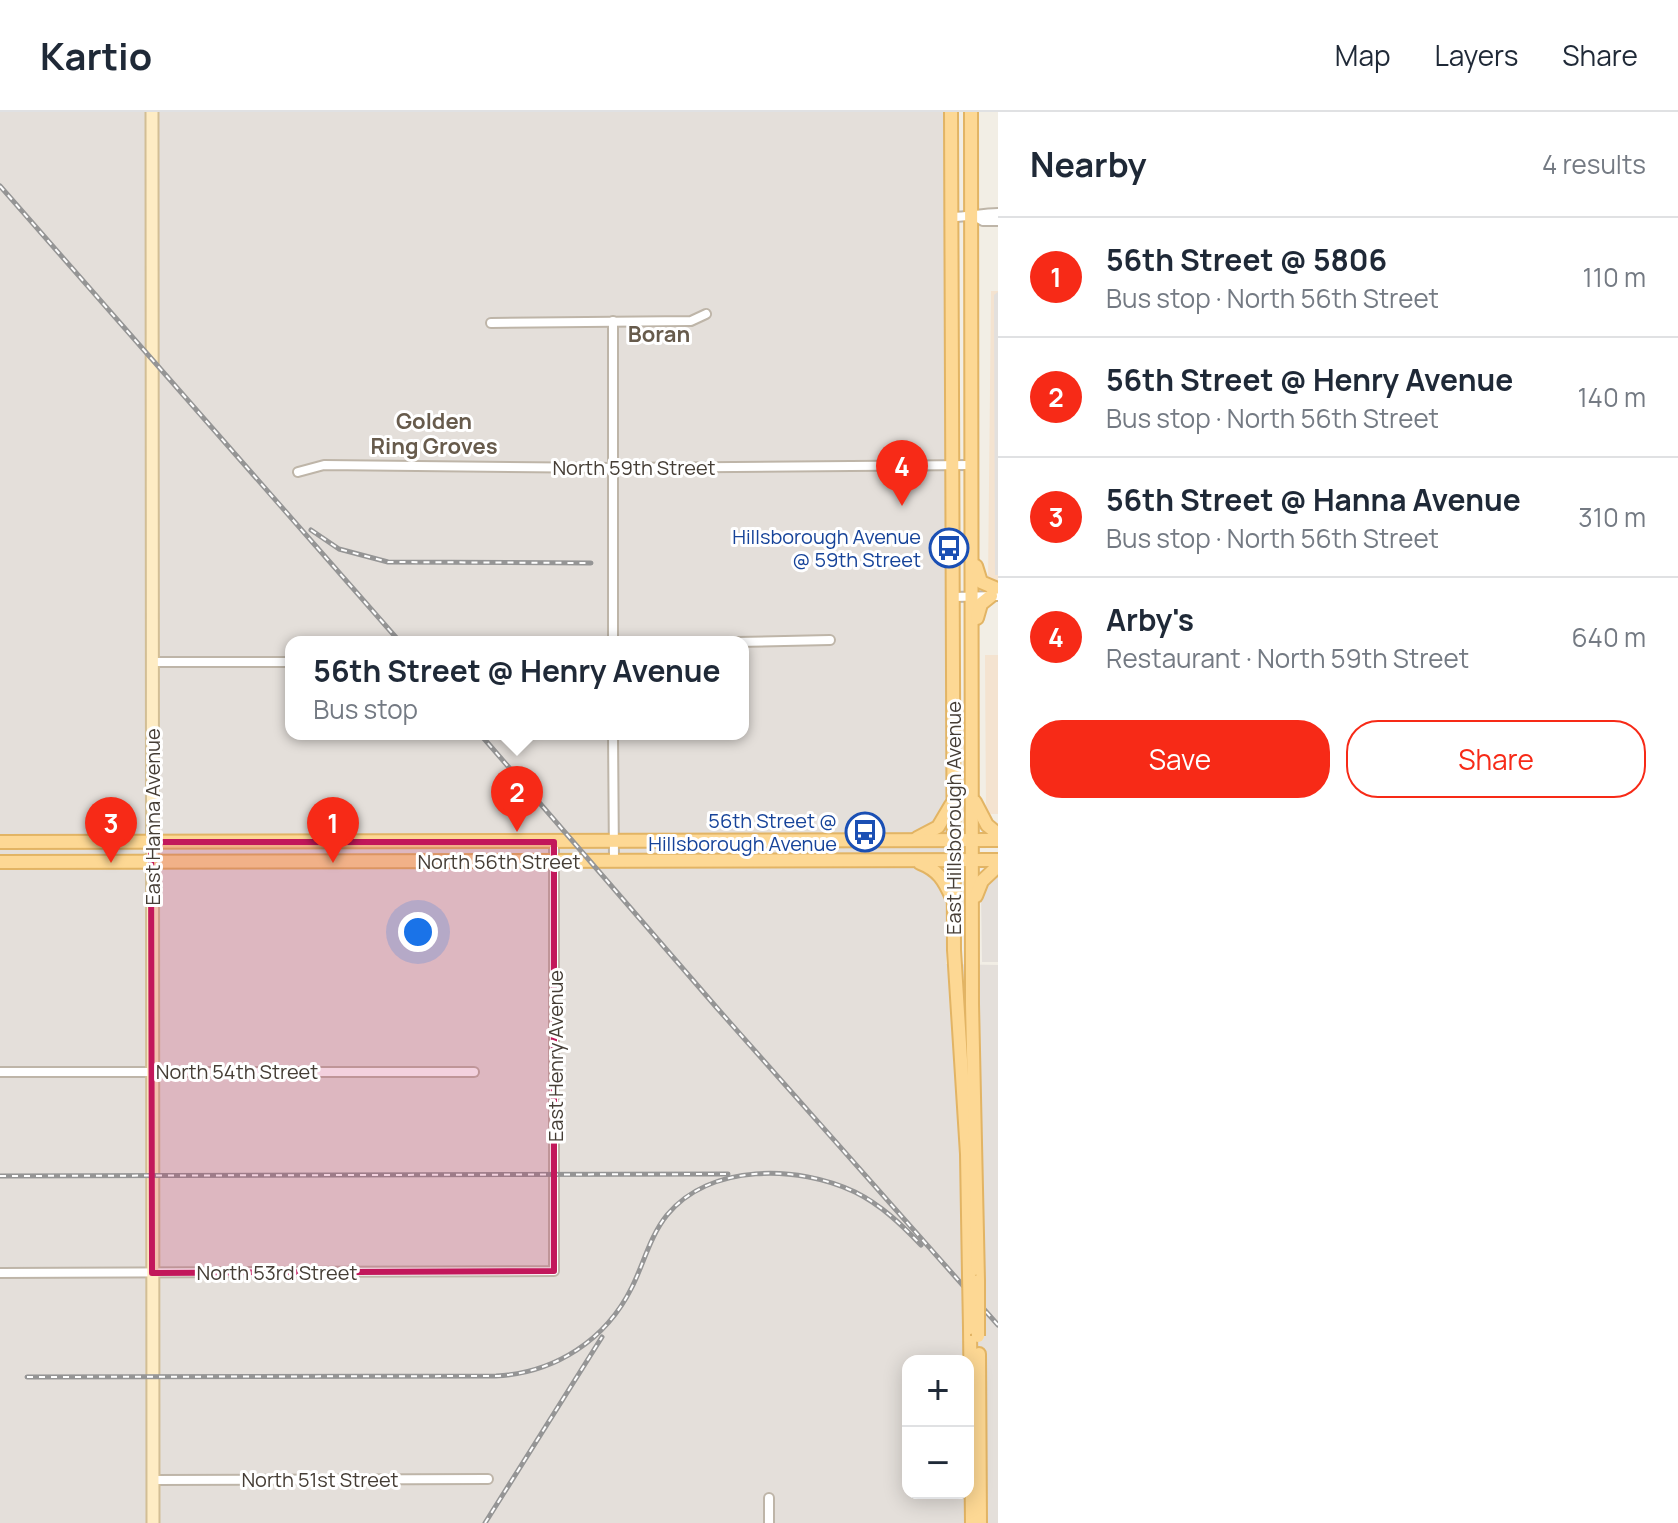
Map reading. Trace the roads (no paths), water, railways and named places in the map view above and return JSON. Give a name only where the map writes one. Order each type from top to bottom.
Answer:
[{"type":"main road","name":"East Hillsborough Avenue","points":[[951,112],[955,973],[974,1278]]},
{"type":"main road","name":"East Hillsborough Avenue","points":[[971,112],[974,217],[971,465],[972,1523]]},
{"type":"main road","points":[[972,547],[978,578],[996,592],[981,604],[978,611],[972,649]]},
{"type":"main road","points":[[973,796],[980,815],[998,837]]},
{"type":"main road","points":[[911,840],[929,834],[938,827],[948,813],[953,798]]},
{"type":"main road","name":"North 56th Street","points":[[0,842],[973,840],[998,837]]},
{"type":"main road","points":[[352,842],[352,861]]},
{"type":"main road","points":[[913,860],[933,868],[941,876],[954,901]]},
{"type":"main road","name":"North 56th Street","points":[[0,862],[998,860]]},
{"type":"main road","points":[[973,902],[982,881],[998,866]]},
{"type":"main road","name":"East Hillsborough Avenue","points":[[974,1332],[980,1523]]},
{"type":"street","name":"East Hanna Avenue","points":[[152,112],[153,1523]]},
{"type":"street","points":[[952,217],[998,213]]},
{"type":"street","points":[[974,217],[983,221],[998,221]]},
{"type":"street","points":[[491,323],[691,321],[706,314]]},
{"type":"street","points":[[613,321],[613,636]]},
{"type":"street","name":"North 59th Street","points":[[298,472],[324,465],[614,468],[971,465]]},
{"type":"street","points":[[953,592],[996,592]]},
{"type":"street","points":[[749,642],[830,640]]},
{"type":"street","points":[[152,662],[285,662]]},
{"type":"street","points":[[613,740],[614,860]]},
{"type":"street","name":"East Henry Avenue","points":[[554,842],[554,1271]]},
{"type":"street","name":"North 54th Street","points":[[0,1072],[474,1072]]},
{"type":"street","name":"North 53rd Street","points":[[0,1273],[554,1271]]},
{"type":"street","name":"North 51st Street","points":[[153,1480],[488,1479]]},
{"type":"street","points":[[769,1498],[769,1523]]},
{"type":"railway","points":[[0,186],[395,636]]},
{"type":"railway","points":[[311,530],[339,549],[388,562],[591,563]]},
{"type":"railway","points":[[485,740],[998,1325]]},
{"type":"railway","points":[[0,1176],[728,1174]]},
{"type":"railway","points":[[27,1377],[496,1376],[538,1368],[576,1350],[608,1323],[632,1287],[661,1223],[685,1198],[706,1186],[756,1174],[808,1177],[855,1192],[890,1216],[921,1245]]},
{"type":"railway","points":[[485,1523],[602,1337]]},
{"type":"place","name":"Arby's","points":[[902,506]]},
{"type":"place","name":"Hillsborough Avenue @ 59th Street","points":[[949,548]]},
{"type":"place","name":"56th Street @ Henry Avenue","points":[[517,832]]},
{"type":"place","name":"56th Street @ Hillsborough Avenue","points":[[865,832]]},
{"type":"place","name":"56th Street @ Hanna Avenue","points":[[111,863]]},
{"type":"place","name":"56th Street @ 5806","points":[[333,863]]},
{"type":"district","name":"Boran","points":[[659,334]]},
{"type":"district","name":"Golden Ring Groves","points":[[434,434]]}]
